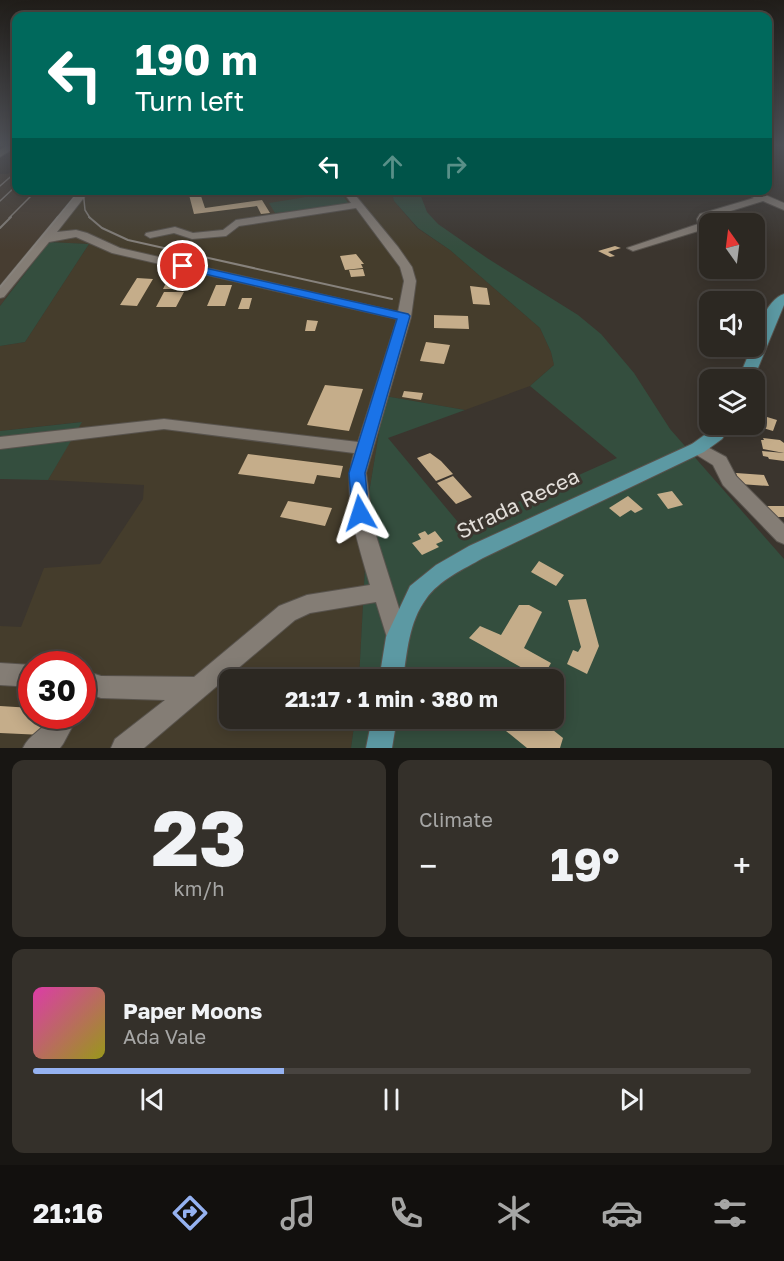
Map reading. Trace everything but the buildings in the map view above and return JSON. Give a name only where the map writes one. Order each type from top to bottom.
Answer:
[{"type":"main road","points":[[750,369],[775,307],[784,298]]},
{"type":"main road","name":"Strada Recea","points":[[393,669],[397,637],[418,592],[443,571],[476,552],[698,448],[716,435]]},
{"type":"main road","points":[[379,748],[383,729]]},
{"type":"street","points":[[0,294],[82,195]]},
{"type":"street","points":[[350,195],[394,249],[406,267],[410,281],[404,316],[357,473],[358,501],[369,551],[397,637]]},
{"type":"street","points":[[756,195],[784,207]]},
{"type":"street","points":[[633,248],[704,226],[702,219],[704,216],[784,198]]},
{"type":"street","points":[[150,235],[175,230],[192,236],[226,232],[236,223],[357,205]]},
{"type":"street","points":[[46,239],[62,233],[76,232],[91,236],[102,246],[116,251],[404,316]]},
{"type":"street","points":[[0,443],[164,424],[363,448]]},
{"type":"street","points":[[698,448],[720,461],[729,480],[784,536]]},
{"type":"street","points":[[124,748],[287,613],[307,604],[384,592]]},
{"type":"street","points":[[0,674],[18,675]]},
{"type":"street","points":[[96,685],[198,689]]},
{"type":"street","points":[[36,748],[48,743],[60,729]]},
{"type":"shaded area","points":[[0,180],[12,180],[12,195],[85,195],[0,306]]},
{"type":"shaded area","points":[[85,195],[392,195],[394,201],[417,228],[450,250],[540,328],[554,365],[530,386],[465,410],[385,396],[369,493],[360,669],[219,669],[219,729],[354,729],[351,748],[0,748],[0,626],[21,627],[44,568],[100,564],[143,499],[144,485],[48,480],[81,422],[0,431],[0,346],[25,342],[89,244],[49,242]]},
{"type":"green space","points":[[319,195],[343,195],[349,204],[275,213],[269,203]]},
{"type":"green space","points":[[392,195],[421,195],[427,212],[438,224],[487,258],[578,315],[601,334],[634,373],[670,429],[784,559],[784,748],[351,748],[354,729],[564,729],[564,669],[360,669],[369,493],[385,396],[465,410],[388,438],[462,527],[617,458],[530,386],[554,365],[540,328],[450,250],[418,228],[394,201]]},
{"type":"green space","points":[[49,242],[89,244],[25,342],[0,346],[0,306]]},
{"type":"green space","points":[[82,422],[48,480],[0,479],[0,431]]},
{"type":"railway","points":[[0,186],[7,180]]},
{"type":"railway","points":[[0,201],[12,190]]},
{"type":"railway","points":[[9,218],[32,195]]},
{"type":"railway","points":[[57,218],[76,195]]},
{"type":"railway","points":[[84,195],[85,210],[90,218]]},
{"type":"railway","points":[[0,228],[11,217]]},
{"type":"railway","points":[[0,287],[58,217]]},
{"type":"railway","points":[[90,218],[102,228],[128,240],[392,299]]},
{"type":"route","points":[[183,266],[404,316],[357,473],[360,513]]}]
